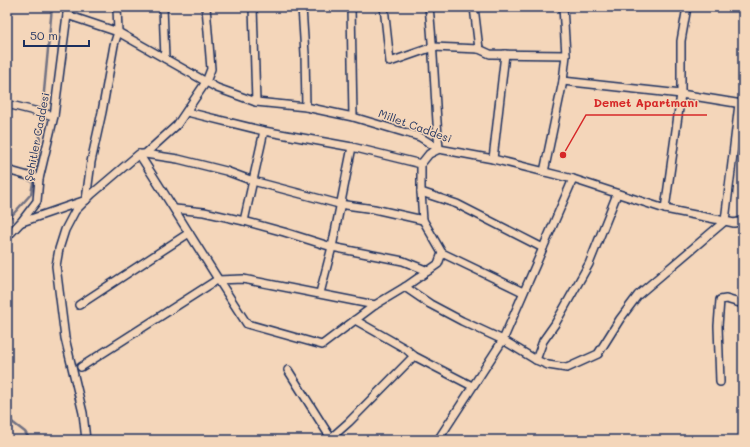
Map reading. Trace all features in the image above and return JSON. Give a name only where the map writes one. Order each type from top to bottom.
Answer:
[{"type":"street","name":"Şehitler Caddesi","points":[[7,237],[37,201],[39,179],[54,116],[67,7]]},
{"type":"street","points":[[86,200],[91,162],[114,45],[118,32],[116,7]]},
{"type":"street","points":[[163,7],[165,58]]},
{"type":"street","points":[[86,440],[83,413],[65,338],[56,266],[59,249],[65,230],[75,212],[86,200],[177,125],[206,82],[210,69],[206,7]]},
{"type":"street","points":[[252,7],[256,102]]},
{"type":"street","points":[[302,7],[306,107]]},
{"type":"street","points":[[351,7],[353,117]]},
{"type":"street","points":[[384,7],[390,62],[433,47],[479,49],[490,54],[566,55]]},
{"type":"street","points":[[429,7],[439,149],[429,154],[420,164],[423,220],[442,253],[523,292]]},
{"type":"street","points":[[474,7],[479,49]]},
{"type":"street","points":[[544,172],[563,81],[566,55],[563,7]]},
{"type":"street","points":[[665,209],[681,94],[681,41],[687,7]]},
{"type":"street","name":"Millet Caddesi","points":[[67,16],[118,32],[217,88],[256,102],[306,107],[353,117],[420,137],[439,149],[493,159],[573,178],[665,209],[725,221],[743,221]]},
{"type":"street","points":[[493,159],[505,54]]},
{"type":"street","points":[[405,287],[430,304],[503,340],[536,360],[548,365],[567,368],[598,354],[620,319],[638,295],[725,221],[741,104],[681,94],[563,81]]},
{"type":"street","points":[[7,104],[54,116]]},
{"type":"street","points":[[187,112],[264,132],[352,147],[420,164]]},
{"type":"street","points":[[244,221],[264,132]]},
{"type":"street","points":[[320,293],[332,247],[339,204],[352,147]]},
{"type":"street","points":[[142,154],[178,159],[226,171],[253,181],[339,204],[374,209],[423,220]]},
{"type":"street","points":[[142,154],[218,280],[247,324],[322,345],[374,305],[405,287],[438,264],[442,253]]},
{"type":"street","points":[[7,170],[39,179]]},
{"type":"street","points":[[438,440],[503,340],[573,178]]},
{"type":"street","points":[[421,192],[457,204],[543,248]]},
{"type":"street","points":[[536,360],[543,341],[555,324],[588,264],[617,194]]},
{"type":"street","points":[[21,222],[86,200]]},
{"type":"street","points":[[175,209],[204,212],[244,221],[332,247],[404,261],[428,271]]},
{"type":"street","points":[[79,305],[189,233]]},
{"type":"street","points":[[80,367],[218,280],[243,279],[320,293],[374,305]]},
{"type":"street","points":[[720,382],[718,326],[720,300],[726,299],[743,304]]},
{"type":"street","points":[[355,320],[414,356],[472,386]]},
{"type":"street","points":[[288,370],[331,439],[414,356]]},
{"type":"waterway","points":[[7,221],[31,194],[38,155],[52,7]]},
{"type":"waterway","points":[[7,407],[12,422],[25,432],[30,440]]},
{"type":"place","name":"Demet Apartmanı","points":[[563,155]]}]
